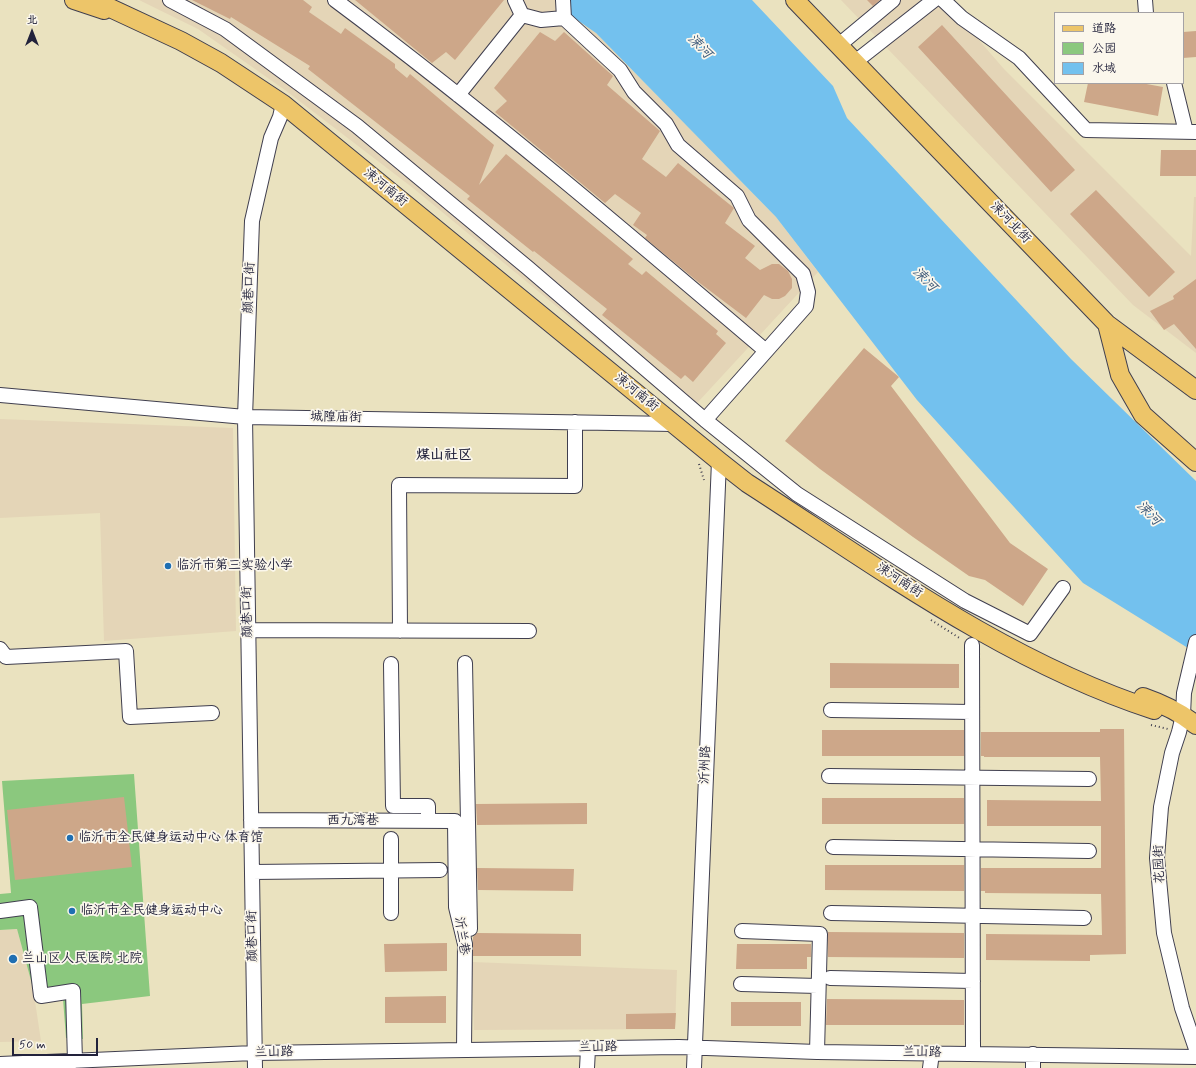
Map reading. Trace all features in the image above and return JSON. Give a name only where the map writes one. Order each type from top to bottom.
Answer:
[{"type":"main road","points":[[74,0],[150,27]]},
{"type":"main road","points":[[93,0],[150,27]]},
{"type":"main road","points":[[105,0],[150,27]]},
{"type":"main road","name":"涑河北街","points":[[795,0],[1107,324],[1120,375],[1143,414],[1196,462]]},
{"type":"main road","name":"涑河南街","points":[[150,27],[181,41],[221,63],[283,104],[747,483],[948,613],[1028,656],[1086,684],[1121,699],[1154,710]]},
{"type":"main road","points":[[1107,324],[1196,390]]},
{"type":"main road","points":[[948,613],[977,622],[1084,674],[1119,690],[1159,703],[1190,720]]},
{"type":"street","points":[[170,0],[225,29],[357,126],[528,268],[705,420],[797,494],[965,601],[1030,634],[1063,588]]},
{"type":"street","points":[[335,0],[458,95],[588,200],[766,351]]},
{"type":"street","points":[[515,0],[522,14],[541,20],[564,18]]},
{"type":"street","points":[[563,0],[564,18],[620,70],[634,92],[666,124],[678,145],[737,196],[749,220],[803,274],[808,292],[806,306],[705,420]]},
{"type":"street","points":[[839,45],[893,0]]},
{"type":"street","points":[[855,62],[934,0]]},
{"type":"street","points":[[943,0],[962,18],[1019,58],[1086,130],[1191,132],[1174,84]]},
{"type":"street","points":[[1145,0],[1146,12]]},
{"type":"street","points":[[458,95],[522,14]]},
{"type":"street","name":"颜巷口街","points":[[255,1068],[245,417],[252,221],[271,138],[280,117],[283,104]]},
{"type":"street","name":"城隍庙街","points":[[0,395],[245,417],[674,424]]},
{"type":"street","points":[[400,631],[399,484],[576,486],[575,422]]},
{"type":"street","name":"沂州路","points":[[694,1068],[719,461]]},
{"type":"street","points":[[248,630],[529,631]]},
{"type":"street","name":"花园街","points":[[1196,642],[1184,693],[1190,720],[1179,732],[1172,753],[1161,807],[1157,858],[1164,933],[1182,1008],[1196,1049]]},
{"type":"street","points":[[972,644],[973,1054]]},
{"type":"street","points":[[0,649],[6,657],[126,651],[130,717],[212,713]]},
{"type":"street","points":[[465,663],[461,842],[470,929]]},
{"type":"street","points":[[391,664],[393,806],[428,806],[428,821]]},
{"type":"street","points":[[831,710],[972,712]]},
{"type":"street","points":[[829,776],[1089,779]]},
{"type":"street","name":"西九湾巷","points":[[251,820],[455,821]]},
{"type":"street","name":"沂兰巷","points":[[455,821],[461,842],[456,907],[465,944],[464,1050]]},
{"type":"street","points":[[391,839],[391,912]]},
{"type":"street","points":[[833,847],[1089,851]]},
{"type":"street","points":[[252,872],[440,870]]},
{"type":"street","points":[[0,911],[30,907],[41,996],[73,991],[75,1061]]},
{"type":"street","points":[[831,913],[1084,918]]},
{"type":"street","points":[[742,931],[820,934],[817,1052]]},
{"type":"street","points":[[830,978],[973,981]]},
{"type":"street","points":[[741,984],[818,986]]},
{"type":"street","points":[[587,1068],[588,1048]]},
{"type":"street","name":"兰山路","points":[[0,1064],[254,1053],[588,1048],[694,1048],[817,1052],[932,1052],[973,1054],[1196,1057]]},
{"type":"street","points":[[930,1068],[932,1052]]},
{"type":"street","points":[[1033,1054],[1033,1068]]},
{"type":"path","points":[[698,461],[704,480]]},
{"type":"shaded area","points":[[139,0],[557,0],[596,33],[776,217],[818,272],[687,414],[413,188],[285,90],[198,29]]},
{"type":"shaded area","points":[[841,0],[944,0],[1004,69],[1191,256],[1194,197],[1196,197],[1196,353],[1133,305]]},
{"type":"shaded area","name":"临沂市第三实验小学","points":[[0,419],[233,428],[236,631],[104,641],[100,513],[0,518]]},
{"type":"shaded area","name":"兰山区人民医院 北院","points":[[17,929],[33,988],[41,1041],[0,1042],[0,930]]},
{"type":"shaded area","points":[[472,962],[677,970],[675,1029],[474,1030]]},
{"type":"green space","name":"临沂市全民健身运动中心","points":[[134,774],[150,996],[82,1004],[83,1039],[66,1038],[62,986],[33,988],[17,929],[0,930],[0,894],[11,893],[2,781]]},
{"type":"water","name":"涑河","points":[[569,0],[752,0],[833,86],[847,118],[1071,359],[1196,481],[1196,653],[1083,583],[917,400],[776,217],[596,33],[570,15]]},
{"type":"building","points":[[192,0],[303,0],[312,7],[309,12],[341,34],[345,28],[395,64],[395,68],[407,78],[410,74],[494,145],[479,185],[506,154],[633,259],[628,264],[642,275],[646,271],[718,331],[716,334],[726,343],[693,382],[685,375],[681,379],[602,315],[607,309],[467,199],[470,196],[308,69],[310,66],[231,17],[230,19]]},
{"type":"building","points":[[355,0],[504,0],[455,60],[446,52],[432,63]]},
{"type":"building","points":[[867,0],[880,0],[873,6]]},
{"type":"building","points":[[942,25],[1075,170],[1051,192],[918,47]]},
{"type":"building","points":[[1196,31],[1196,57],[1184,58],[1184,32]]},
{"type":"building","points":[[540,32],[555,41],[564,32],[613,76],[607,85],[660,131],[642,159],[666,177],[678,163],[734,208],[725,223],[755,246],[745,258],[760,270],[772,264],[779,264],[788,271],[792,279],[792,288],[785,296],[779,299],[772,299],[764,295],[746,318],[697,281],[645,238],[647,235],[633,225],[641,213],[615,194],[605,203],[495,112],[507,101],[494,88]]},
{"type":"building","points":[[1088,84],[1146,84],[1163,87],[1158,116],[1084,102]]},
{"type":"building","points":[[1161,150],[1196,150],[1196,176],[1160,176]]},
{"type":"building","points":[[1096,190],[1175,272],[1149,297],[1070,214]]},
{"type":"building","points":[[1196,279],[1196,349],[1174,324],[1164,330],[1150,311],[1174,299],[1173,296]]},
{"type":"building","points":[[864,348],[899,377],[891,386],[1010,543],[1048,569],[1023,606],[985,580],[969,576],[820,469],[785,441]]},
{"type":"building","points":[[830,663],[959,664],[959,688],[830,688]]},
{"type":"building","points":[[1100,729],[1124,729],[1126,954],[1090,955],[1090,961],[986,960],[986,934],[1102,935],[1101,894],[985,893],[985,891],[981,891],[981,868],[1101,868],[1101,826],[987,826],[987,800],[1101,801],[1100,757],[984,757],[981,756],[981,732],[1100,732]]},
{"type":"building","points":[[822,730],[964,730],[964,756],[822,756]]},
{"type":"building","name":"临沂市全民健身运动中心 体育馆","points":[[124,797],[132,867],[15,880],[7,810]]},
{"type":"building","points":[[822,798],[964,798],[964,824],[822,824]]},
{"type":"building","points":[[587,803],[587,824],[477,825],[476,804]]},
{"type":"building","points":[[825,865],[964,865],[964,891],[825,890]]},
{"type":"building","points":[[477,868],[574,869],[573,891],[478,890]]},
{"type":"building","points":[[828,932],[964,933],[964,958],[828,957]]},
{"type":"building","points":[[477,933],[581,934],[581,956],[473,956],[473,937]]},
{"type":"building","points":[[447,943],[447,971],[385,972],[384,944]]},
{"type":"building","points":[[737,944],[811,944],[811,957],[807,957],[807,969],[736,969]]},
{"type":"building","points":[[446,996],[446,1023],[385,1023],[385,997]]},
{"type":"building","points":[[827,999],[964,1000],[964,1025],[826,1025]]},
{"type":"building","points":[[731,1002],[801,1002],[801,1026],[731,1026]]},
{"type":"building","points":[[676,1013],[675,1029],[626,1029],[626,1014]]},
{"type":"place","name":"临沂市第三实验小学","points":[[168,566]]},
{"type":"place","name":"临沂市全民健身运动中心 体育馆","points":[[70,838]]},
{"type":"place","name":"临沂市全民健身运动中心","points":[[72,911]]},
{"type":"place","name":"兰山区人民医院 北院","points":[[13,959]]},
{"type":"district","name":"煤山社区","points":[[444,456]]}]
